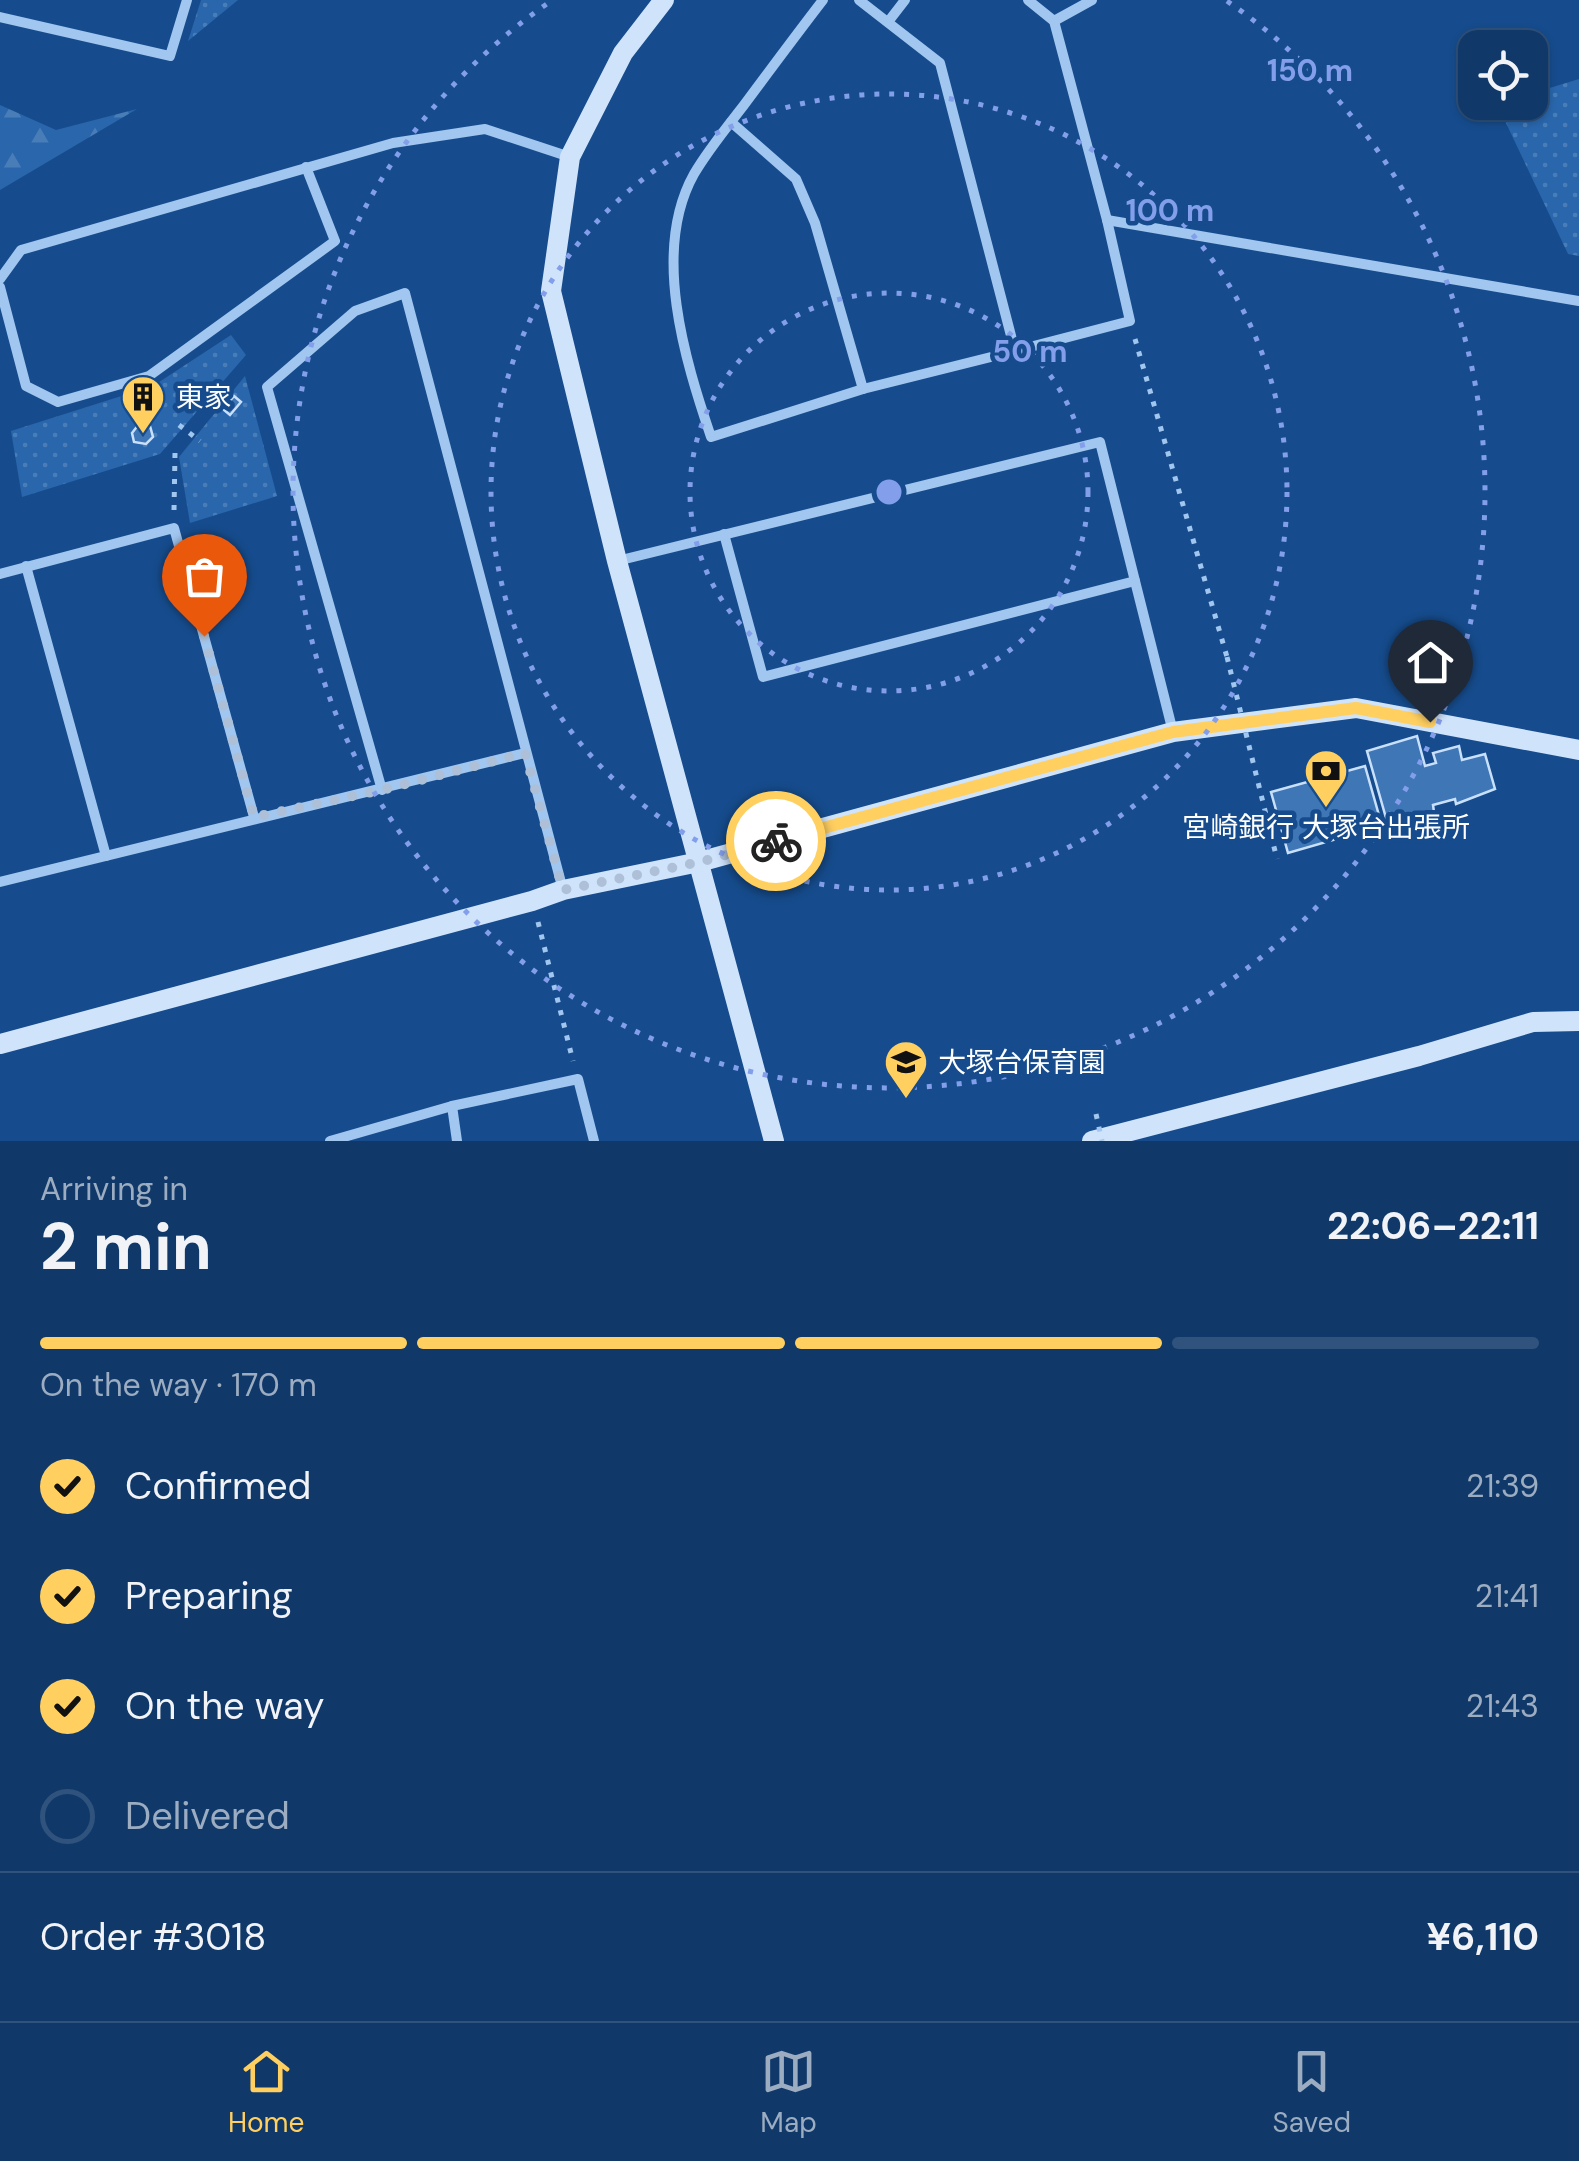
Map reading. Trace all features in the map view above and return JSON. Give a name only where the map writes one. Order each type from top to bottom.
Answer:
[{"type":"street","points":[[0,17],[170,56],[188,0]]},
{"type":"street","points":[[664,0],[622,53],[570,157],[551,290],[617,560],[774,1141]]},
{"type":"street","points":[[823,0],[693,176],[679,216],[674,273],[686,361],[711,437],[863,389],[1130,321],[1054,20],[1028,0]]},
{"type":"street","points":[[859,0],[940,64],[1015,350]]},
{"type":"street","points":[[888,22],[905,0]]},
{"type":"street","points":[[1054,20],[1092,0]]},
{"type":"street","points":[[731,122],[796,178],[815,223],[863,389]]},
{"type":"street","points":[[0,279],[21,250],[393,144],[485,129],[570,157]]},
{"type":"street","points":[[0,287],[26,386],[58,402],[149,376],[335,242],[306,167]]},
{"type":"street","points":[[1107,220],[1579,302]]},
{"type":"street","points":[[382,790],[266,388],[355,311],[405,293],[563,890]]},
{"type":"street","points":[[617,560],[1100,442],[1173,732]]},
{"type":"street","points":[[0,574],[174,528],[254,817]]},
{"type":"street","points":[[724,534],[763,677],[1134,581]]},
{"type":"street","points":[[26,566],[106,856]]},
{"type":"street","points":[[0,1044],[563,890],[700,862],[1173,732],[1356,708],[1579,750]]},
{"type":"street","points":[[0,882],[525,753]]},
{"type":"street","points":[[1092,1141],[1534,1022],[1579,1021]]},
{"type":"street","points":[[330,1141],[452,1106],[578,1079],[594,1141]]},
{"type":"street","points":[[452,1106],[458,1141]]},
{"type":"path","points":[[1130,321],[1227,657],[1277,859]]},
{"type":"path","points":[[178,425],[200,441]]},
{"type":"path","points":[[174,454],[174,528]]},
{"type":"path","points":[[532,901],[578,1079]]},
{"type":"path","points":[[1096,1114],[1102,1141]]},
{"type":"green space","points":[[201,0],[238,0],[188,41]]},
{"type":"green space","points":[[1579,79],[1579,256],[1568,254],[1505,120],[1548,120],[1548,88]]},
{"type":"green space","points":[[0,105],[56,130],[137,109],[0,190]]},
{"type":"green space","points":[[231,335],[246,355],[160,454],[22,497],[11,431],[153,386]]},
{"type":"green space","points":[[245,376],[277,496],[190,523],[179,457]]},
{"type":"building","points":[[234,396],[241,402],[230,415],[223,409]]},
{"type":"building","name":"東家","points":[[139,424],[150,426],[153,437],[146,444],[134,442],[132,433]]},
{"type":"building","points":[[1417,736],[1425,766],[1436,763],[1433,753],[1459,746],[1462,760],[1485,754],[1495,789],[1456,804],[1455,799],[1433,805],[1434,812],[1388,825],[1367,751]]},
{"type":"building","name":"宮崎銀行 大塚台出張所","points":[[1365,766],[1382,826],[1288,853],[1271,792]]},
{"type":"way so far","points":[[204,636],[254,817],[382,790],[525,753],[563,890],[700,862],[776,841]]},
{"type":"place","name":"東家","points":[[143,435]]},
{"type":"place","name":"宮崎銀行 大塚台出張所","points":[[1326,809]]},
{"type":"place","name":"大塚台保育園","points":[[906,1100]]},
{"type":"route","points":[[776,841],[1173,732],[1356,708],[1430,722]]}]
